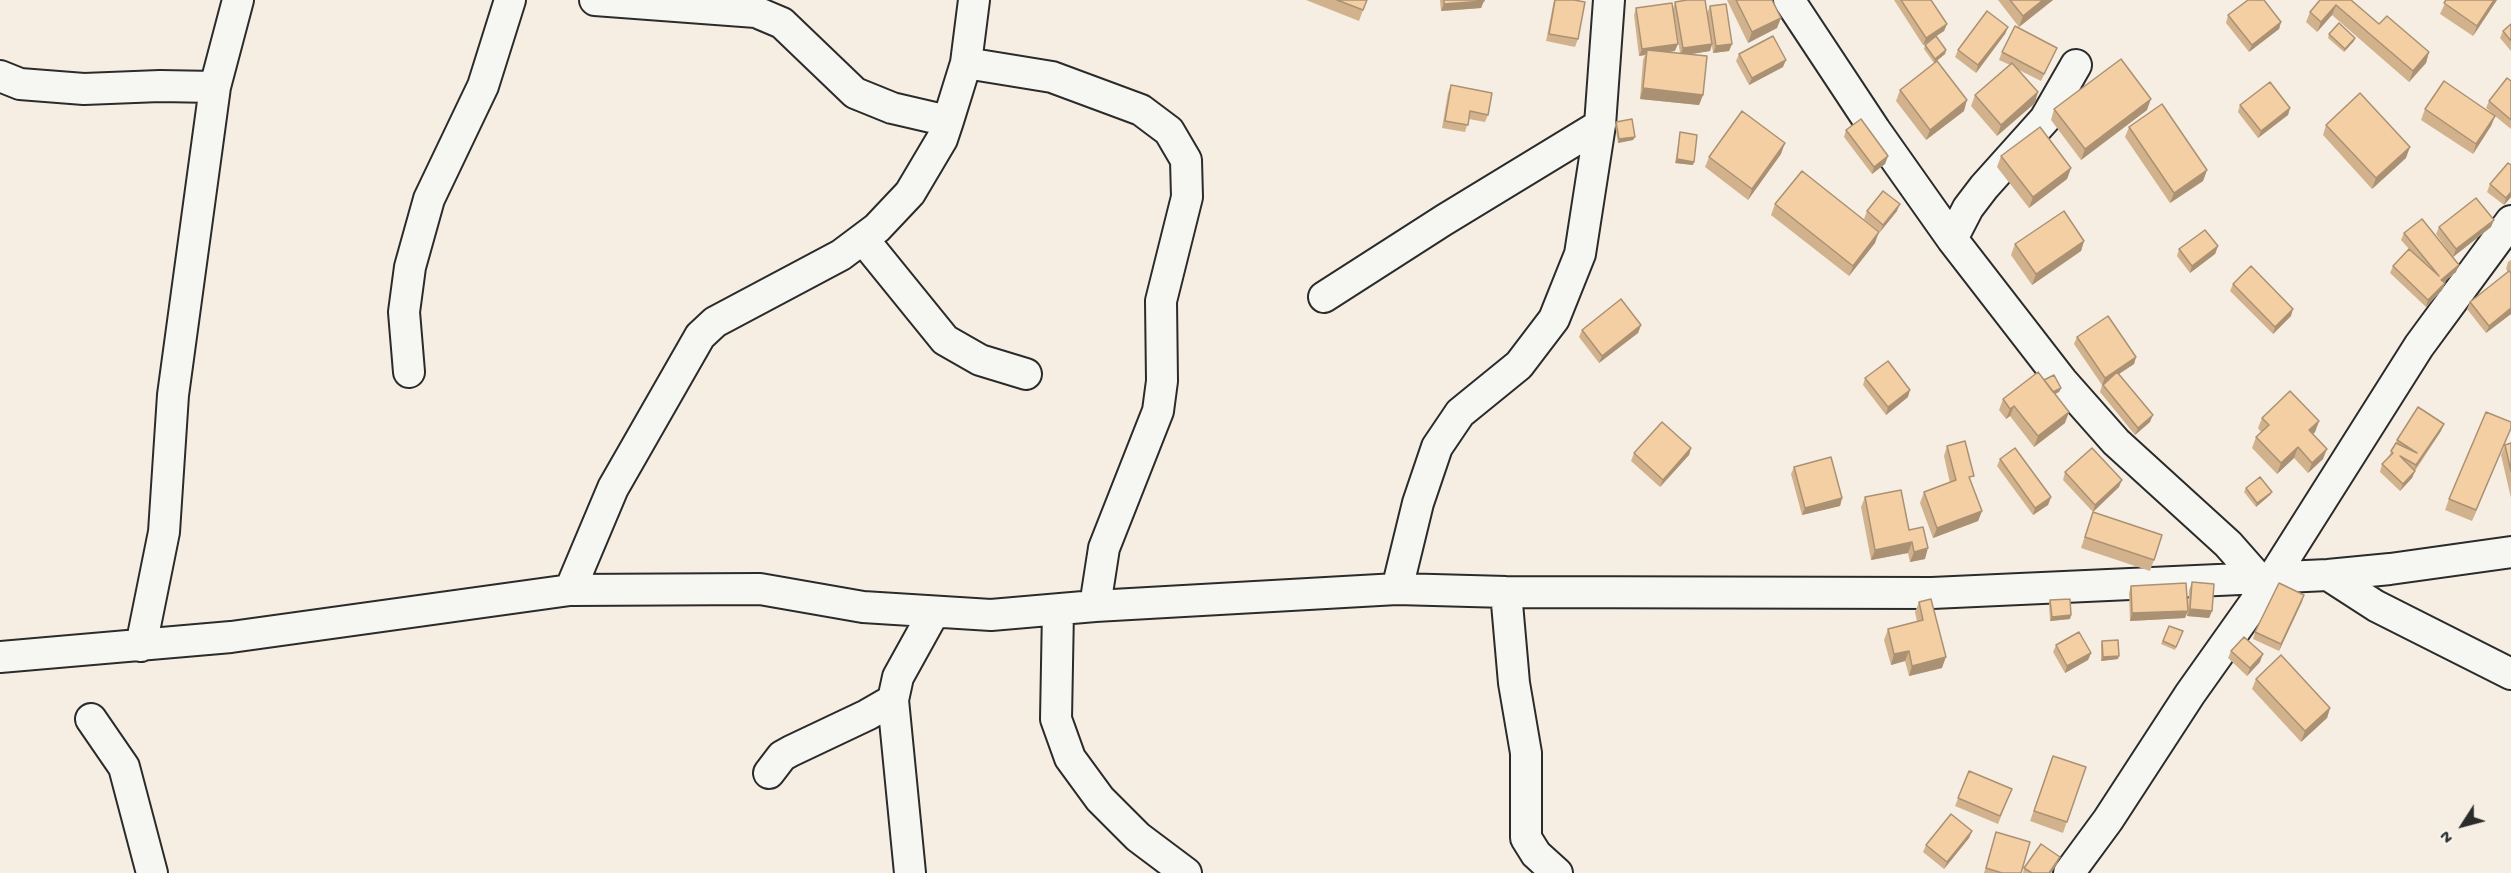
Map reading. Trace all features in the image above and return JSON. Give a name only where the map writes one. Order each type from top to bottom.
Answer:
[{"type":"street","points":[[141,646],[164,532],[173,395],[215,87],[238,0]]},
{"type":"street","points":[[409,372],[404,312],[410,267],[429,199],[483,86],[510,0]]},
{"type":"street","points":[[595,0],[756,12],[782,23],[855,93],[892,108],[948,120]]},
{"type":"street","points":[[570,590],[613,488],[700,336],[715,322],[841,255],[877,228],[910,193],[942,139],[966,63],[974,0]]},
{"type":"street","points":[[1397,589],[1418,503],[1437,447],[1460,413],[1519,365],[1554,319],[1580,254],[1600,124],[1609,0]]},
{"type":"street","points":[[1789,0],[1875,130],[1952,238],[2062,381],[2116,442],[2265,578]]},
{"type":"street","points":[[966,63],[1052,76],[1141,110],[1169,131],[1186,160],[1187,197],[1161,301],[1162,381],[1158,411],[1104,548],[1095,606]]},
{"type":"street","points":[[1952,238],[1968,208],[1984,187],[2045,120],[2076,65]]},
{"type":"street","points":[[0,76],[20,84],[84,89],[160,86],[215,87]]},
{"type":"street","points":[[1324,297],[1454,213],[1600,124]]},
{"type":"street","points":[[2069,873],[2108,820],[2419,346],[2511,221]]},
{"type":"street","points":[[863,239],[945,339],[980,360],[1026,374]]},
{"type":"street","points":[[0,657],[231,637],[570,590],[760,588],[863,607],[991,615],[1095,606],[1397,589],[1932,593],[2328,575],[2511,552]]},
{"type":"street","points":[[2328,575],[2376,606],[2511,674]]},
{"type":"street","points":[[1506,591],[1514,683],[1526,753],[1526,838],[1536,854],[1557,873]]},
{"type":"street","points":[[1058,610],[1056,719],[1070,758],[1100,799],[1138,837],[1186,873]]},
{"type":"street","points":[[910,873],[893,700],[898,677],[934,612]]},
{"type":"street","points":[[769,773],[782,756],[893,700]]},
{"type":"street","points":[[91,719],[124,767],[152,873]]},
{"type":"building","points":[[1337,0],[1367,0],[1363,10]]},
{"type":"building","points":[[1444,0],[1484,0],[1484,1],[1444,4]]},
{"type":"building","points":[[1555,0],[1585,2],[1578,39],[1549,34]]},
{"type":"building","points":[[1705,0],[1712,44],[1683,48],[1675,2]]},
{"type":"building","points":[[1736,0],[1772,0],[1781,18],[1752,32]]},
{"type":"building","points":[[1901,0],[1931,0],[1947,24],[1926,38]]},
{"type":"building","points":[[2010,0],[2043,0],[2023,16]]},
{"type":"building","points":[[2248,0],[2264,0],[2281,22],[2252,45],[2228,15]]},
{"type":"building","points":[[2320,0],[2351,0],[2379,24],[2387,16],[2429,52],[2413,71],[2336,5],[2321,22],[2310,12]]},
{"type":"building","points":[[2446,0],[2494,0],[2477,26],[2444,3]]},
{"type":"building","points":[[1672,3],[1678,44],[1642,49],[1636,8]]},
{"type":"building","points":[[1726,4],[1732,44],[1716,46],[1710,6]]},
{"type":"building","points":[[1987,11],[2008,27],[1978,65],[1958,50]]},
{"type":"building","points":[[2339,23],[2355,38],[2345,49],[2329,34]]},
{"type":"building","points":[[2511,24],[2511,41],[2503,31]]},
{"type":"building","points":[[2015,26],[2057,48],[2044,74],[2002,52]]},
{"type":"building","points":[[1773,36],[1786,60],[1752,78],[1739,54]]},
{"type":"building","points":[[1936,36],[1946,50],[1935,59],[1925,45]]},
{"type":"building","points":[[1647,50],[1707,56],[1703,95],[1643,88]]},
{"type":"building","points":[[2121,59],[2151,99],[2085,149],[2054,109]]},
{"type":"building","points":[[1937,61],[1967,100],[1930,130],[1900,90]]},
{"type":"building","points":[[2012,63],[2038,92],[2001,125],[1975,95]]},
{"type":"building","points":[[2507,78],[2511,81],[2511,120],[2489,101]]},
{"type":"building","points":[[2444,81],[2495,116],[2476,144],[2425,109]]},
{"type":"building","points":[[2270,82],[2290,108],[2261,131],[2240,105]]},
{"type":"building","points":[[1451,85],[1492,93],[1488,115],[1470,111],[1468,125],[1445,121]]},
{"type":"building","points":[[2360,93],[2410,147],[2376,178],[2326,125]]},
{"type":"building","points":[[2162,104],[2207,170],[2174,193],[2129,127]]},
{"type":"building","points":[[1742,111],[1785,143],[1752,189],[1709,157]]},
{"type":"building","points":[[1632,119],[1635,137],[1619,139],[1616,122]]},
{"type":"building","points":[[1861,119],[1888,156],[1874,167],[1846,130]]},
{"type":"building","points":[[2040,127],[2071,168],[2033,197],[2001,156]]},
{"type":"building","points":[[1680,132],[1697,135],[1694,162],[1677,159]]},
{"type":"building","points":[[2508,163],[2511,165],[2511,192],[2506,198],[2490,184]]},
{"type":"building","points":[[1802,171],[1879,232],[1853,266],[1775,204]]},
{"type":"building","points":[[1883,191],[1900,204],[1883,225],[1867,211]]},
{"type":"building","points":[[2476,198],[2494,220],[2456,249],[2439,227]]},
{"type":"building","points":[[2064,211],[2084,241],[2036,274],[2015,244]]},
{"type":"building","points":[[2422,219],[2459,265],[2441,280],[2445,283],[2428,300],[2393,266],[2409,249],[2439,276],[2404,233]]},
{"type":"building","points":[[2205,230],[2218,246],[2192,266],[2179,249]]},
{"type":"building","points":[[2251,266],[2293,309],[2275,327],[2233,284]]},
{"type":"building","points":[[2509,271],[2511,273],[2511,308],[2489,326],[2470,302]]},
{"type":"building","points":[[1621,299],[1641,325],[1602,356],[1582,330]]},
{"type":"building","points":[[2108,316],[2136,357],[2105,378],[2077,337]]},
{"type":"building","points":[[1888,361],[1910,390],[1888,407],[1865,378]]},
{"type":"building","points":[[2038,372],[2069,412],[2038,436],[2014,406],[2010,409],[2003,399]]},
{"type":"building","points":[[2117,372],[2153,415],[2138,428],[2103,385]]},
{"type":"building","points":[[2054,375],[2061,388],[2053,392],[2044,380]]},
{"type":"building","points":[[2290,391],[2319,421],[2309,430],[2327,449],[2312,463],[2298,447],[2281,463],[2256,437],[2269,425],[2262,418]]},
{"type":"building","points":[[2418,407],[2444,424],[2416,465],[2400,456],[2415,471],[2403,484],[2382,464],[2393,453],[2391,451],[2396,443],[2417,453],[2397,440]]},
{"type":"building","points":[[2486,412],[2511,422],[2511,428],[2476,510],[2449,499]]},
{"type":"building","points":[[1662,422],[1691,448],[1663,480],[1634,453]]},
{"type":"building","points":[[1965,441],[1974,476],[1969,477],[1982,511],[1937,528],[1924,492],[1956,480],[1947,446]]},
{"type":"building","points":[[2511,443],[2511,471],[2505,445]]},
{"type":"building","points":[[2015,448],[2051,497],[2035,508],[2000,459]]},
{"type":"building","points":[[2092,448],[2122,480],[2095,505],[2065,472]]},
{"type":"building","points":[[1831,457],[1842,498],[1805,508],[1794,467]]},
{"type":"building","points":[[2260,477],[2272,492],[2257,503],[2246,488]]},
{"type":"building","points":[[1901,490],[1909,530],[1923,527],[1928,548],[1914,552],[1912,542],[1875,550],[1865,497]]},
{"type":"building","points":[[2093,512],[2162,535],[2154,560],[2085,537]]},
{"type":"building","points":[[2192,582],[2214,584],[2212,611],[2190,609]]},
{"type":"building","points":[[2186,583],[2188,611],[2132,613],[2131,586]]},
{"type":"building","points":[[2279,583],[2304,595],[2281,644],[2255,632]]},
{"type":"building","points":[[1931,599],[1946,657],[1912,666],[1909,651],[1894,654],[1888,629],[1923,620],[1919,602]]},
{"type":"building","points":[[2070,599],[2071,615],[2052,617],[2050,600]]},
{"type":"building","points":[[2169,626],[2183,631],[2176,647],[2163,641]]},
{"type":"building","points":[[2079,632],[2091,653],[2067,666],[2056,645]]},
{"type":"building","points":[[2244,637],[2263,654],[2250,668],[2231,651]]},
{"type":"building","points":[[2118,640],[2119,656],[2103,657],[2102,641]]},
{"type":"building","points":[[2281,655],[2330,708],[2305,731],[2256,679]]},
{"type":"building","points":[[2053,756],[2086,767],[2067,822],[2034,811]]},
{"type":"building","points":[[1969,771],[2012,789],[2000,816],[1958,798]]},
{"type":"building","points":[[1951,814],[1972,831],[1947,862],[1926,845]]},
{"type":"building","points":[[1996,832],[2030,842],[2021,873],[2002,873],[1986,868]]},
{"type":"building","points":[[2041,844],[2060,857],[2049,873],[2032,873],[2024,868]]}]
